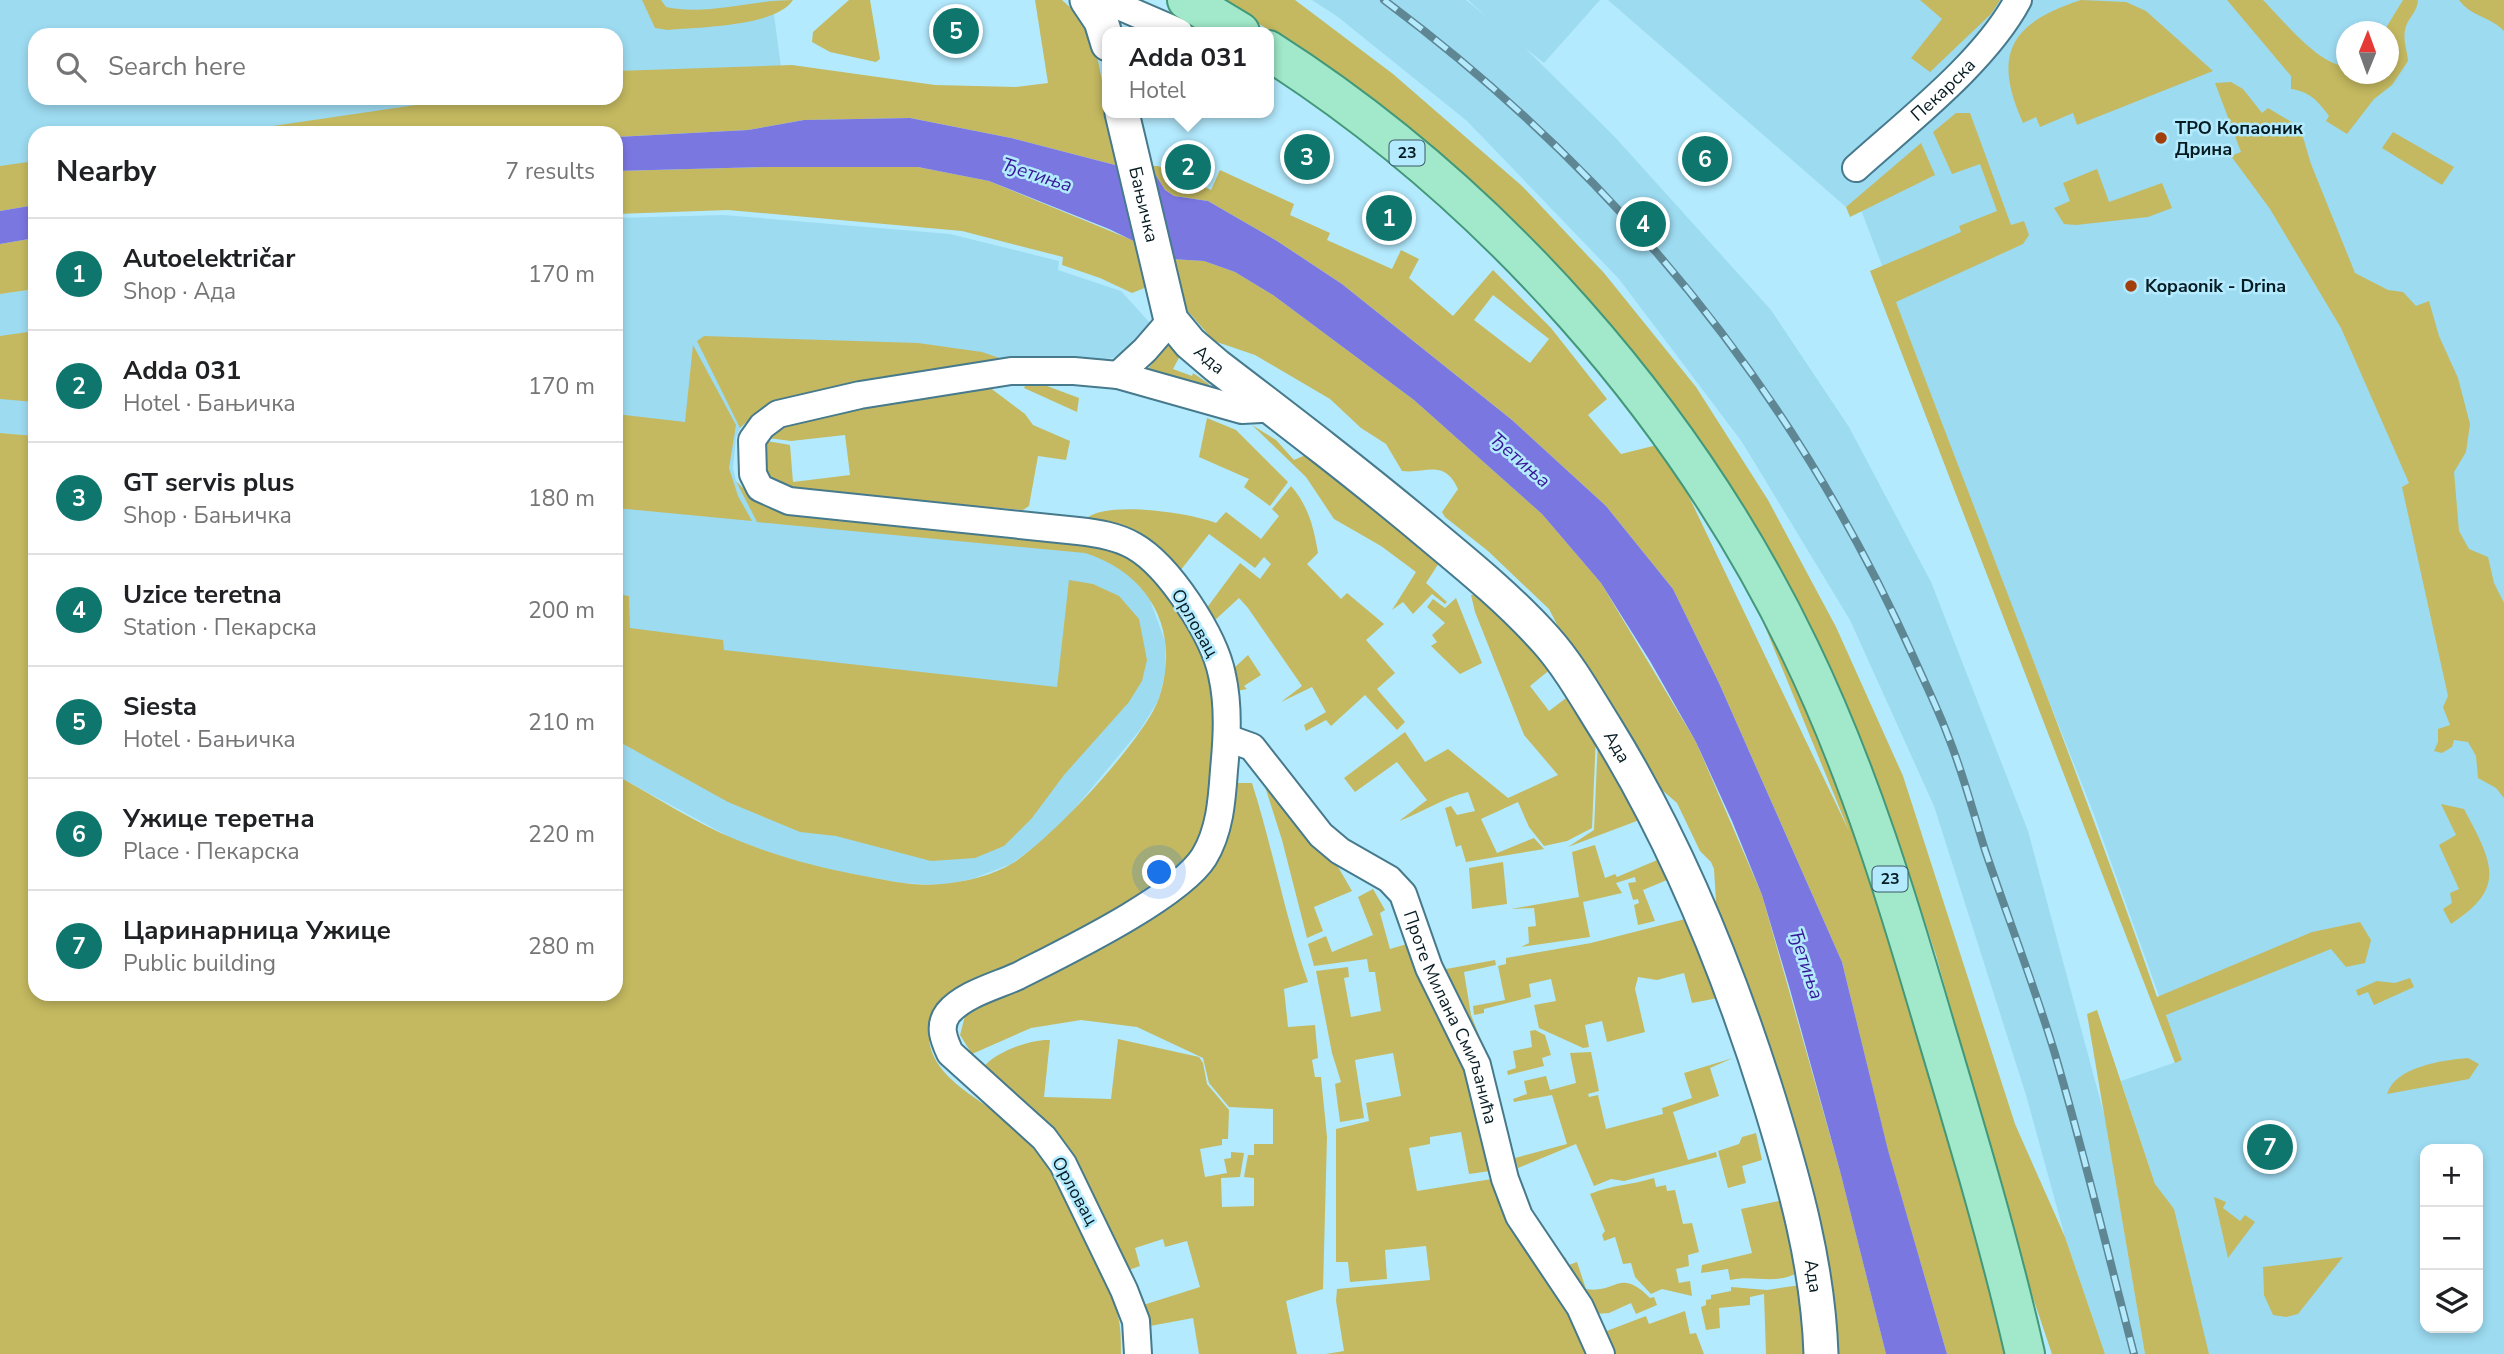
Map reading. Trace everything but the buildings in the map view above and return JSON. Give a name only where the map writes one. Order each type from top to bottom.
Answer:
[{"type":"main road","points":[[1187,0],[1221,27]]},
{"type":"main road","name":"23","points":[[1274,54],[1420,163],[1534,270],[1576,314],[1673,438],[1758,571],[1799,648],[1835,728],[1874,828],[1968,1140],[2025,1354]]},
{"type":"street","points":[[1094,0],[1166,27]]},
{"type":"street","points":[[1094,0],[1103,27]]},
{"type":"street","name":"Пекарска","points":[[1856,168],[1973,61],[2007,22],[2018,0]]},
{"type":"street","name":"Бањичка","points":[[1123,118],[1168,308]]},
{"type":"street","points":[[1118,375],[1145,351],[1168,308]]},
{"type":"street","name":"Ада","points":[[1168,308],[1190,343],[1506,597],[1549,643],[1631,769],[1678,862],[1728,979],[1754,1053],[1785,1152],[1812,1258],[1821,1354]]},
{"type":"street","name":"Орловац","points":[[1138,1354],[1136,1321],[1124,1290],[1063,1164],[1044,1138],[950,1053],[942,1026],[948,1013],[965,1000],[1016,976],[1143,907],[1188,876],[1204,857],[1222,809],[1227,738],[1222,674],[1215,653],[1174,586],[1153,561],[1134,546],[1101,534],[1078,531],[789,501],[760,488],[753,474],[752,440],[762,426],[778,414],[860,395],[1012,371],[1074,371],[1118,375],[1242,410],[1261,409],[1268,405]]},
{"type":"street","name":"Проте Милана Смиљанића","points":[[1227,738],[1252,747],[1321,835],[1340,851],[1389,879],[1403,894],[1429,968],[1477,1065],[1505,1179],[1519,1216],[1580,1307],[1601,1354]]},
{"type":"shaded area","points":[[0,0],[783,0],[774,15],[783,82],[623,91],[623,28],[28,28],[28,105],[417,105],[278,126],[28,126],[28,163],[0,168]]},
{"type":"shaded area","points":[[642,0],[661,0],[666,7],[697,10],[793,0],[784,9],[754,21],[668,30],[655,28]]},
{"type":"shaded area","points":[[849,0],[870,0],[880,59],[876,62],[830,52],[812,42],[813,32]]},
{"type":"shaded area","points":[[1035,0],[1062,0],[1084,20],[1094,41],[1102,81],[1102,118],[1109,118],[1119,166],[1011,138],[910,118],[804,120],[748,130],[623,137],[623,126],[273,126],[416,105],[623,105],[623,71],[792,65],[935,85],[1016,87],[1048,83]]},
{"type":"shaded area","points":[[1221,0],[1295,0],[1393,74],[1522,186],[1604,273],[1696,387],[1768,500],[1836,627],[1903,776],[2015,1124],[2065,1237],[2105,1354],[2052,1354],[2021,1262],[1936,955],[1884,799],[1842,696],[1645,370],[1567,277],[1462,173],[1372,102],[1274,33],[1274,27],[1264,27]]},
{"type":"shaded area","points":[[1312,0],[1466,0],[1487,17],[1468,0],[1600,0],[1544,63],[1525,48],[1614,136],[1771,310],[1849,427],[1931,582],[2028,831],[2105,1118],[2145,1354],[2105,1354],[2065,1237],[2026,1095],[1934,806],[1850,620],[1742,442],[1619,279],[1467,121],[1338,17]]},
{"type":"shaded area","points":[[1608,0],[2504,0],[2504,1354],[2198,1354],[2155,1184],[2121,1081],[2182,1060],[2093,812],[1992,557],[1857,199],[1846,207]]},
{"type":"shaded area","points":[[1920,0],[2000,0],[1991,14],[1930,72],[1911,58],[1942,19]]},
{"type":"shaded area","points":[[2081,0],[2126,2],[2146,11],[2213,71],[2077,125],[2073,113],[2040,127],[2036,117],[2023,123],[2009,78],[2009,60],[2014,44],[2023,31],[2038,19]]},
{"type":"shaded area","points":[[2227,0],[2263,0],[2313,50],[2336,64],[2336,84],[2393,84],[2374,99],[2347,134],[2326,121],[2329,116],[2313,98],[2291,89],[2291,76]]},
{"type":"shaded area","points":[[2403,0],[2418,0],[2405,31],[2408,61],[2399,74],[2399,21],[2390,21]]},
{"type":"shaded area","points":[[2459,0],[2504,0],[2504,31],[2469,10]]},
{"type":"shaded area","points":[[2231,82],[2243,89],[2262,113],[2268,108],[2300,127],[2311,164],[2355,273],[2388,290],[2403,292],[2416,306],[2429,301],[2439,336],[2458,378],[2470,424],[2466,452],[2454,472],[2459,531],[2469,549],[2488,557],[2494,583],[2504,603],[2504,798],[2496,788],[2478,778],[2476,756],[2468,742],[2454,740],[2452,747],[2442,753],[2434,751],[2438,742],[2438,729],[2450,725],[2443,707],[2448,696],[2402,487],[2409,483],[2341,328],[2270,209],[2231,156],[2241,152],[2215,83]]},
{"type":"shaded area","points":[[1956,113],[1970,113],[2011,225],[2024,221],[2029,235],[2023,244],[1896,302],[2062,735],[2157,997],[2312,932],[2360,922],[2371,940],[2365,963],[2346,967],[2331,949],[2166,1015],[2182,1060],[2175,1063],[1870,271],[1961,232],[1959,226],[1997,211],[1980,164],[1952,174],[1933,132]]},
{"type":"shaded area","points":[[2393,132],[2454,167],[2442,185],[2382,148]]},
{"type":"shaded area","points":[[1921,143],[1935,175],[1850,217],[1846,207]]},
{"type":"shaded area","points":[[28,162],[28,206],[0,211],[0,166]]},
{"type":"shaded area","points":[[1150,166],[1158,166],[1211,190],[1220,170],[1294,204],[1290,215],[1330,233],[1327,240],[1392,269],[1401,250],[1419,259],[1409,278],[1453,316],[1493,270],[1551,328],[1607,399],[1588,415],[1621,454],[1657,445],[1680,478],[1849,831],[1754,600],[1812,719],[1854,825],[1967,1198],[2008,1354],[1947,1354],[1888,1151],[1842,962],[1719,683],[1673,589],[1606,506],[1512,420],[1342,284],[1277,241],[1208,201],[1174,196],[1165,190]],"holes":[[[1493,295],[1549,339],[1530,363],[1474,320]]]},
{"type":"shaded area","points":[[918,167],[989,181],[1137,242],[1147,287],[1132,293],[1062,265],[1063,257],[962,231],[728,210],[623,214],[623,171]]},
{"type":"shaded area","points":[[2097,169],[2109,202],[2162,183],[2172,208],[2148,217],[2064,224],[2054,208],[2070,201],[2063,183]]},
{"type":"shaded area","points":[[724,215],[950,234],[1059,261],[1058,270],[1121,291],[1151,324],[1147,334],[1119,357],[760,407],[744,420],[736,437],[733,468],[736,481],[744,494],[757,502],[994,536],[1136,562],[1165,641],[1166,670],[1158,701],[1140,730],[1056,831],[1011,864],[972,879],[942,885],[902,883],[808,866],[735,840],[623,779],[623,218]]},
{"type":"shaded area","points":[[28,239],[28,290],[0,294],[0,244]]},
{"type":"shaded area","points":[[1171,259],[1204,261],[1235,272],[1273,295],[1414,400],[1542,514],[1601,583],[1696,742],[1762,895],[1840,1171],[1886,1354],[1837,1354],[1717,918],[1714,869],[1700,851],[1677,803],[1655,784],[1598,682],[1565,640],[1549,609],[1488,551],[1445,517],[1442,512],[1458,489],[1453,479],[1440,470],[1402,471],[1386,444],[1361,428],[1330,399],[1255,355],[1214,341],[1185,308]]},
{"type":"shaded area","points":[[28,290],[28,435],[0,433],[0,294]]},
{"type":"shaded area","points":[[28,332],[28,401],[0,399],[0,336]]},
{"type":"shaded area","points":[[704,336],[918,343],[982,352],[1008,361],[771,406],[757,412],[740,428],[697,341]]},
{"type":"shaded area","points":[[1170,339],[1182,352],[1173,369],[1192,376],[1193,373],[1209,384],[1208,388],[1148,369]]},
{"type":"shaded area","points":[[693,345],[736,425],[729,468],[738,496],[752,521],[623,509],[623,415],[685,422]]},
{"type":"shaded area","points":[[1047,386],[1079,398],[1077,412],[1024,388]]},
{"type":"shaded area","points":[[989,387],[1025,414],[1033,425],[1070,441],[1066,460],[1038,456],[1029,506],[1023,510],[795,491],[777,484],[767,474],[764,460],[767,441],[790,445],[793,482],[850,475],[845,435],[791,441],[768,438],[778,425],[829,412]]},
{"type":"shaded area","points":[[1207,418],[1236,430],[1288,482],[1270,506],[1244,487],[1249,479],[1199,457]]},
{"type":"shaded area","points":[[1252,425],[1276,440],[1294,460],[1310,453],[1439,563],[1426,583],[1447,602],[1445,604],[1432,594],[1413,614],[1403,602],[1392,610],[1416,572],[1381,546],[1334,519],[1306,477]]},
{"type":"shaded area","points":[[0,433],[28,435],[28,1001],[623,1001],[623,779],[691,818],[768,852],[816,866],[903,883],[922,885],[960,882],[997,871],[1030,851],[1095,787],[1136,738],[1150,716],[1159,698],[1165,674],[1163,629],[1155,609],[1143,591],[1128,575],[1108,563],[1085,553],[757,522],[736,481],[753,498],[1100,544],[1123,552],[1144,567],[1195,635],[1212,676],[1216,721],[1211,799],[1203,836],[1198,846],[1168,876],[1120,909],[1046,951],[970,982],[949,994],[936,1008],[929,1031],[931,1048],[937,1062],[960,1087],[1015,1128],[1062,1190],[1091,1243],[1112,1295],[1120,1326],[1121,1354],[0,1354]]},
{"type":"shaded area","points":[[1291,486],[1306,509],[1318,553],[1307,564],[1341,599],[1347,593],[1384,624],[1366,640],[1395,673],[1377,689],[1405,722],[1397,730],[1365,695],[1331,726],[1326,720],[1306,731],[1304,725],[1326,712],[1312,687],[1281,702],[1302,686],[1248,608],[1239,598],[1214,621],[1206,609],[1240,563],[1260,579],[1271,564],[1264,557],[1255,568],[1209,534],[1180,571],[1159,550],[1138,535],[1114,524],[1086,519],[1096,513],[1129,509],[1188,515],[1216,523],[1226,512],[1261,539],[1279,516],[1272,509]]},
{"type":"shaded area","points":[[1069,580],[1093,584],[1119,596],[1139,619],[1147,660],[1142,681],[1129,702],[1064,775],[1032,818],[1004,846],[975,858],[931,861],[836,836],[800,832],[728,802],[623,744],[623,595],[629,596],[630,628],[723,640],[724,650],[1057,687]]},
{"type":"shaded area","points":[[1477,588],[1552,668],[1530,686],[1549,711],[1570,695],[1596,735],[1592,828],[1567,841],[1544,846],[1529,827],[1518,802],[1481,819],[1497,853],[1534,838],[1544,849],[1466,862],[1461,845],[1456,847],[1445,808],[1451,806],[1457,815],[1475,811],[1468,792],[1399,821],[1427,800],[1397,762],[1355,792],[1344,778],[1405,732],[1425,762],[1448,749],[1508,798],[1558,775],[1524,735],[1475,612],[1471,595],[1475,595]]},
{"type":"shaded area","points":[[1456,598],[1482,663],[1460,674],[1431,646],[1437,642],[1432,635],[1445,623],[1427,607],[1433,599],[1445,608]]},
{"type":"shaded area","points":[[1248,655],[1261,675],[1244,686],[1247,689],[1237,691],[1234,668]]},
{"type":"shaded area","points":[[1598,738],[1642,819],[1568,847],[1594,830]]},
{"type":"shaded area","points":[[1262,777],[1334,860],[1352,891],[1314,907],[1323,931],[1307,938],[1282,840]]},
{"type":"shaded area","points":[[1237,783],[1252,783],[1292,933],[1308,982],[1284,989],[1288,1027],[1315,1025],[1318,1058],[1312,1060],[1315,1077],[1321,1077],[1327,1137],[1323,1289],[1286,1301],[1297,1354],[1199,1354],[1193,1318],[1150,1326],[1147,1312],[1140,1306],[1200,1287],[1187,1241],[1165,1247],[1163,1239],[1135,1248],[1140,1266],[1126,1271],[983,1068],[995,1057],[1014,1048],[1050,1040],[1044,1097],[1111,1099],[1118,1039],[1199,1057],[1203,1063],[1207,1084],[1229,1110],[1228,1139],[1222,1139],[1222,1145],[1200,1149],[1205,1177],[1227,1173],[1224,1159],[1231,1158],[1231,1152],[1244,1153],[1240,1177],[1221,1178],[1222,1207],[1254,1206],[1254,1178],[1244,1177],[1248,1155],[1254,1155],[1254,1144],[1273,1144],[1273,1109],[1229,1107],[1209,1083],[1203,1058],[1137,1027],[1081,1020],[1031,1028],[972,1054],[960,1035],[966,1012],[1221,851],[1232,824]]},
{"type":"shaded area","points":[[2441,804],[2464,809],[2488,862],[2487,888],[2480,900],[2451,924],[2443,909],[2452,903],[2450,893],[2459,889],[2439,845],[2456,835]]},
{"type":"shaded area","points":[[1595,845],[1605,878],[1615,874],[1617,877],[1662,858],[1665,864],[1660,867],[1667,880],[1643,890],[1655,921],[1638,925],[1634,905],[1639,903],[1638,899],[1633,900],[1628,883],[1636,882],[1635,877],[1616,883],[1622,893],[1583,902],[1590,937],[1521,947],[1529,943],[1528,927],[1536,926],[1534,908],[1511,909],[1579,897],[1572,852]]},
{"type":"shaded area","points":[[1503,862],[1507,904],[1472,909],[1469,868]]},
{"type":"shaded area","points":[[1373,889],[1385,910],[1380,913],[1390,949],[1407,944],[1463,1062],[1490,1171],[1469,1174],[1461,1132],[1430,1137],[1430,1144],[1409,1148],[1417,1191],[1492,1179],[1507,1220],[1564,1303],[1588,1354],[1326,1354],[1344,1351],[1336,1301],[1337,1289],[1430,1280],[1426,1246],[1385,1250],[1387,1279],[1350,1282],[1348,1262],[1336,1262],[1336,1129],[1369,1121],[1366,1103],[1401,1096],[1393,1053],[1355,1060],[1364,1118],[1340,1122],[1335,1084],[1341,1082],[1332,1053],[1316,971],[1348,967],[1349,977],[1344,978],[1351,1017],[1381,1011],[1375,972],[1369,972],[1367,959],[1314,966],[1308,944],[1326,936],[1332,952],[1373,935],[1358,897]]},
{"type":"shaded area","points":[[1689,918],[1718,998],[1692,1003],[1684,973],[1657,980],[1638,977],[1635,989],[1645,1032],[1607,1042],[1602,1021],[1585,1025],[1589,1047],[1583,1048],[1539,1028],[1534,1005],[1556,1001],[1551,979],[1529,984],[1531,997],[1484,1009],[1484,1013],[1474,1015],[1473,1006],[1505,1000],[1498,966],[1506,964],[1506,958],[1591,943]]},
{"type":"shaded area","points":[[1495,960],[1496,965],[1464,972],[1471,1015],[1486,1053],[1483,1054],[1450,984],[1446,969]]},
{"type":"shaded area","points":[[2410,978],[2414,987],[2374,1005],[2368,992],[2358,996],[2356,990],[2377,981],[2395,983]]},
{"type":"shaded area","points":[[2097,1010],[2155,1184],[2174,1209],[2209,1354],[2145,1354],[2087,1014]]},
{"type":"shaded area","points":[[1535,1030],[1545,1035],[1551,1055],[1542,1058],[1544,1066],[1508,1075],[1507,1071],[1516,1068],[1513,1051],[1532,1047],[1530,1031]]},
{"type":"shaded area","points":[[1591,1052],[1599,1091],[1588,1094],[1589,1097],[1598,1095],[1606,1129],[1663,1114],[1662,1108],[1692,1098],[1684,1073],[1733,1058],[1710,1068],[1719,1096],[1673,1112],[1688,1160],[1716,1152],[1717,1157],[1624,1181],[1611,1179],[1594,1186],[1576,1144],[1518,1168],[1515,1158],[1567,1144],[1552,1095],[1514,1102],[1513,1099],[1527,1094],[1524,1081],[1546,1076],[1550,1090],[1576,1083],[1570,1053]]},
{"type":"shaded area","points":[[2468,1058],[2479,1064],[2469,1079],[2387,1094],[2399,1077],[2409,1071],[2433,1063]]},
{"type":"shaded area","points":[[1756,1133],[1762,1160],[1742,1166],[1746,1183],[1728,1188],[1718,1151],[1739,1144],[1742,1137]]},
{"type":"shaded area","points":[[1654,1178],[1656,1187],[1666,1185],[1667,1191],[1675,1190],[1683,1224],[1692,1223],[1699,1252],[1688,1255],[1689,1266],[1676,1269],[1679,1283],[1690,1281],[1692,1296],[1662,1289],[1651,1294],[1635,1277],[1631,1263],[1623,1264],[1615,1237],[1604,1241],[1602,1235],[1605,1231],[1590,1194]]},
{"type":"shaded area","points":[[2214,1197],[2226,1202],[2223,1208],[2240,1221],[2245,1215],[2255,1222],[2228,1258]]},
{"type":"shaded area","points":[[1784,1200],[1799,1272],[1773,1279],[1730,1280],[1728,1269],[1701,1273],[1702,1265],[1752,1253],[1741,1209]]},
{"type":"shaded area","points":[[1565,1257],[1569,1265],[1577,1262],[1586,1289],[1631,1284],[1650,1298],[1654,1297],[1657,1305],[1636,1314],[1631,1303],[1609,1313],[1596,1314],[1558,1260]]},
{"type":"shaded area","points":[[2343,1257],[2298,1314],[2286,1317],[2273,1315],[2264,1295],[2263,1267]]},
{"type":"shaded area","points":[[1800,1285],[1809,1354],[1766,1354],[1764,1294],[1750,1297],[1750,1305],[1719,1308],[1720,1328],[1706,1330],[1701,1307],[1706,1305],[1706,1300],[1711,1299],[1711,1295],[1731,1291],[1731,1287],[1767,1290]]},
{"type":"shaded area","points":[[1685,1311],[1690,1334],[1696,1333],[1704,1354],[1613,1354],[1604,1332],[1646,1316],[1649,1324]]},
{"type":"water","name":"Ђетиња","points":[[910,118],[1011,138],[1119,166],[1150,166],[1165,190],[1174,196],[1208,201],[1277,241],[1342,284],[1512,420],[1606,506],[1673,589],[1719,683],[1842,962],[1888,1150],[1947,1354],[1886,1354],[1840,1171],[1789,986],[1762,895],[1732,821],[1696,742],[1650,661],[1601,583],[1542,514],[1414,400],[1273,295],[1235,272],[1204,261],[1171,259],[1109,229],[989,181],[918,167],[623,171],[623,137],[748,130],[804,120]]},
{"type":"water","points":[[28,206],[28,239],[0,244],[0,211]]},
{"type":"railway","points":[[1384,0],[1469,67],[1548,139],[1622,214],[1691,294],[1755,378],[1813,466],[1866,559],[1944,726],[2030,977],[2086,1166],[2134,1354]]},
{"type":"place","name":"Siesta","points":[[956,31]]},
{"type":"place","name":"ТРО Копаоник Дрина","points":[[2161,138]]},
{"type":"place","name":"GT servis plus","points":[[1307,157]]},
{"type":"place","name":"Ужице теретна","points":[[1705,159]]},
{"type":"place","name":"Adda 031","points":[[1188,167]]},
{"type":"place","name":"Autoelektričar","points":[[1389,218]]},
{"type":"place","name":"Uzice teretna","points":[[1643,224]]},
{"type":"place","name":"Kopaonik - Drina","points":[[2131,286]]},
{"type":"place","name":"Царинарница Ужице","points":[[2270,1147]]}]
